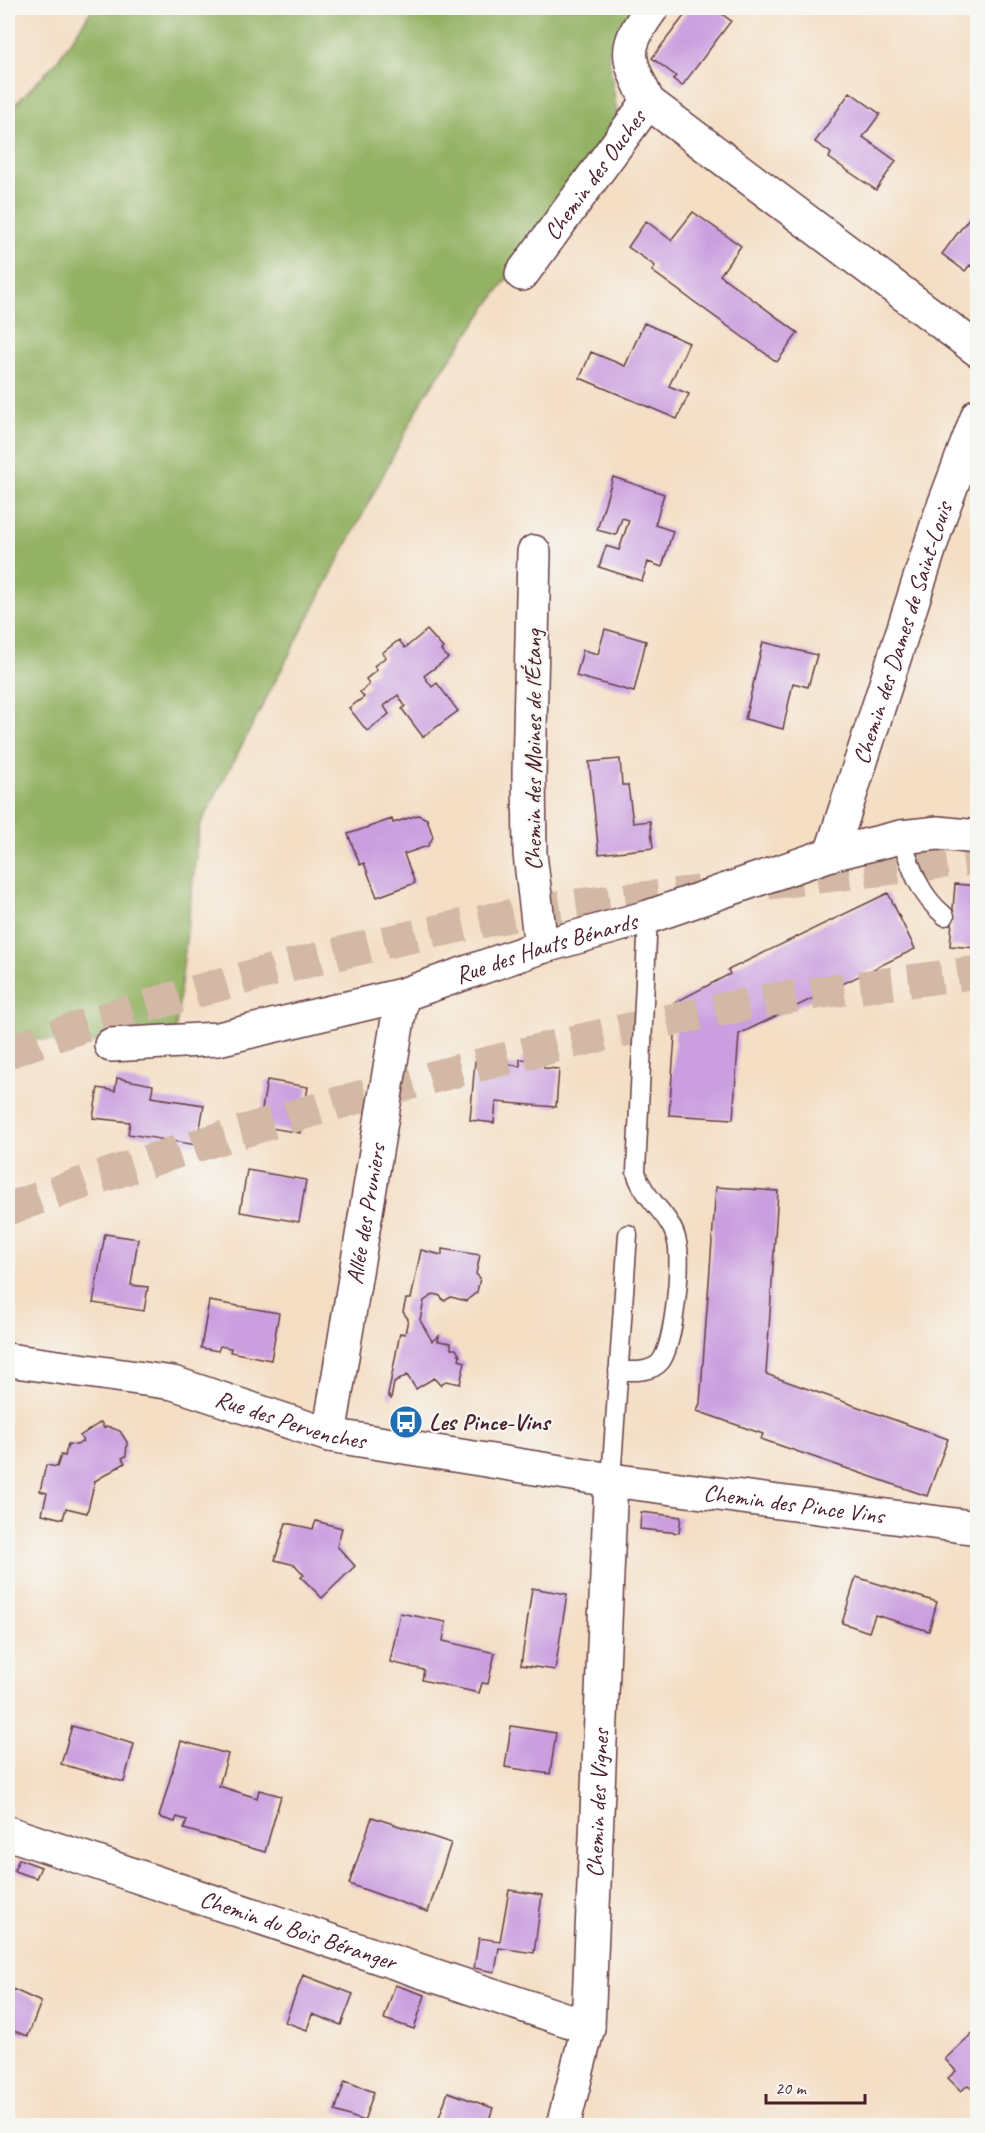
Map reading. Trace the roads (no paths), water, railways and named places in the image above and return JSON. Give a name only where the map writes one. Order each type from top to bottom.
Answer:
[{"type":"street","name":"Chemin des Ouches","points":[[522,274],[648,102],[629,62],[633,34],[652,8]]},
{"type":"street","points":[[648,102],[978,350]]},
{"type":"street","name":"Chemin des Dames de Saint-Louis","points":[[831,854],[940,516],[978,414]]},
{"type":"street","name":"Chemin des Moines de l'Étang","points":[[534,552],[529,774],[530,854],[541,947]]},
{"type":"street","name":"Rue des Hauts Bénards","points":[[111,1045],[218,1039],[402,995],[541,947],[648,917],[831,854],[901,837],[938,833],[978,837]]},
{"type":"street","name":"Allée des Pruniers","points":[[330,1435],[402,995]]},
{"type":"street","name":"Rue des Pervenches","points":[[8,1360],[173,1383],[330,1435],[611,1480]]},
{"type":"street","name":"Chemin des Pince Vins","points":[[611,1480],[978,1528]]},
{"type":"street","name":"Chemin des Vignes","points":[[563,2126],[588,2027],[611,1480]]},
{"type":"street","name":"Chemin du Bois Béranger","points":[[8,1833],[588,2027]]},
{"type":"lane","points":[[901,837],[919,888],[932,905],[945,916]]},
{"type":"lane","points":[[618,1371],[645,1369],[662,1360],[670,1339],[678,1263],[677,1242],[670,1224],[639,1183],[636,1172],[648,917]]},
{"type":"lane","points":[[611,1480],[628,1234]]},
{"type":"tunnel","points":[[768,883],[978,858]]},
{"type":"tunnel","points":[[8,1052],[132,1010],[258,974],[386,942],[537,911],[699,892]]},
{"type":"tunnel","points":[[8,1209],[282,1120],[374,1093],[560,1045],[748,1004],[978,972]]},
{"type":"place","name":"Les Pince-Vins","points":[[406,1422]]}]
